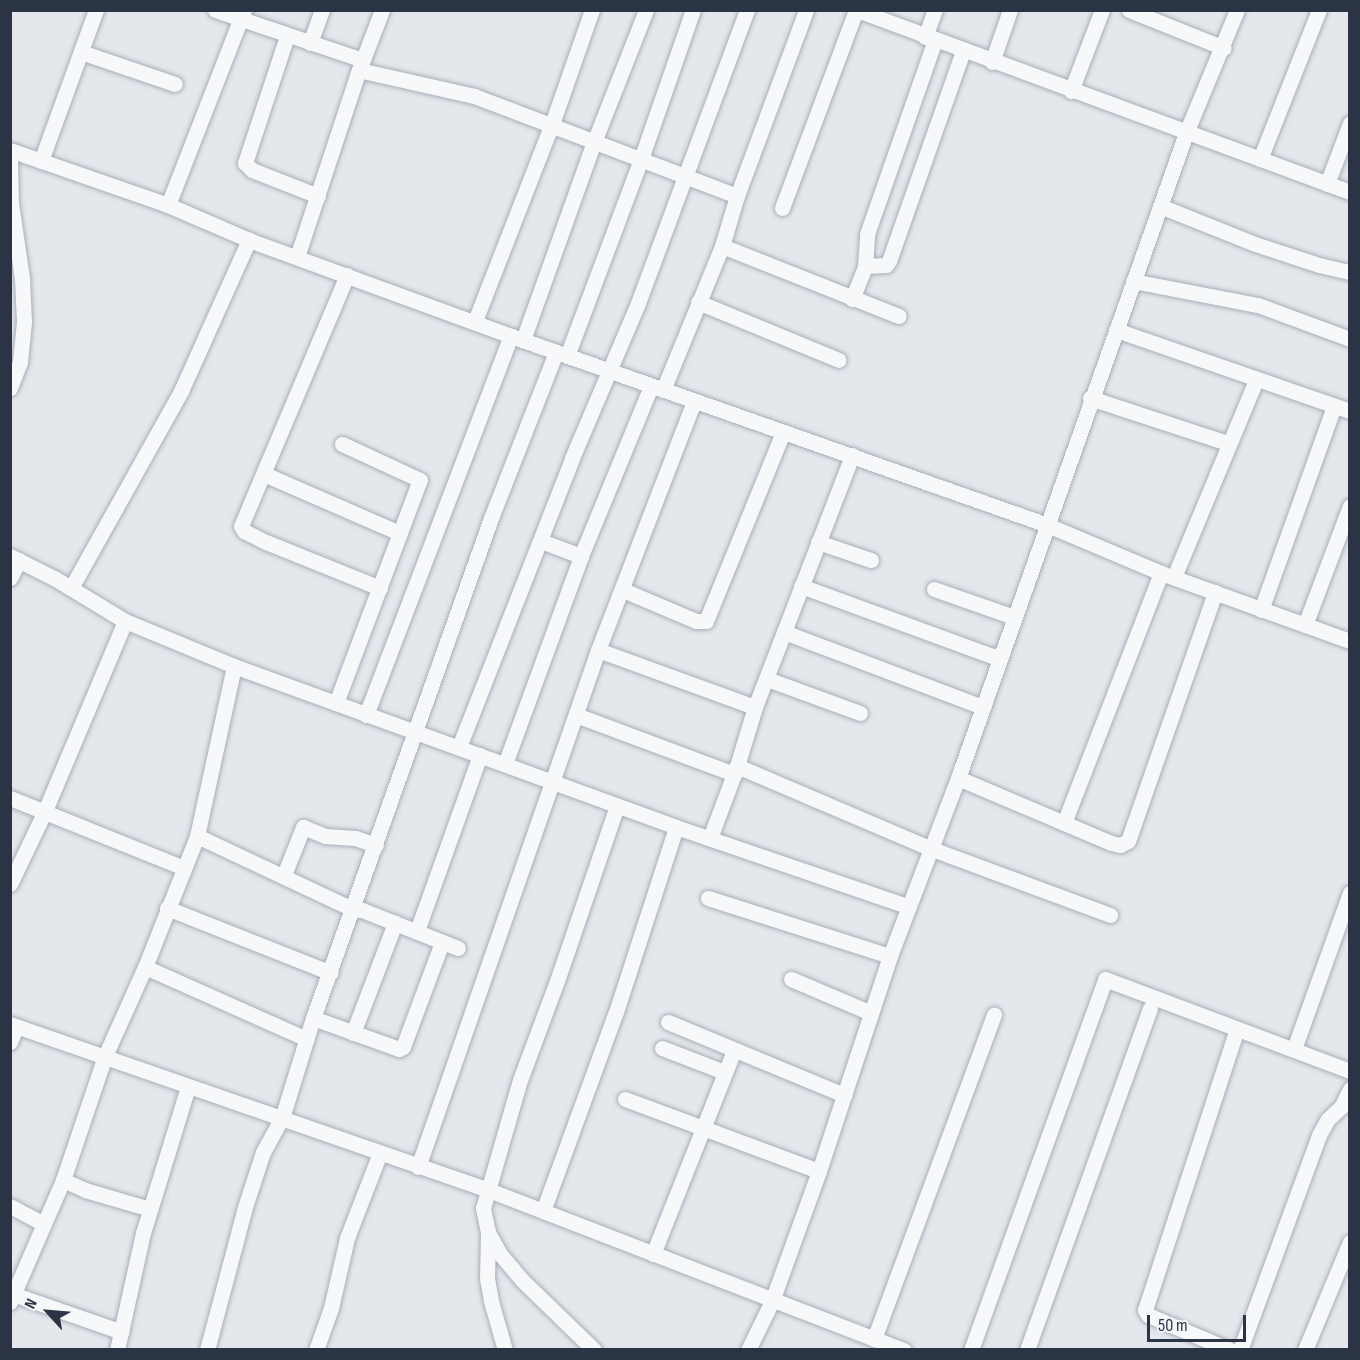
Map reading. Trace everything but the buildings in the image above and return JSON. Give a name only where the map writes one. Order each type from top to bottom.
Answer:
[{"type":"street","points":[[41,161],[96,10]]},
{"type":"street","points":[[215,10],[243,15],[287,36],[361,65],[450,89],[552,124],[737,196]]},
{"type":"street","points":[[310,44],[322,10]]},
{"type":"street","points":[[297,257],[361,65],[382,10]]},
{"type":"street","points":[[475,321],[552,124],[592,10]]},
{"type":"street","points":[[366,715],[646,10]]},
{"type":"street","points":[[207,1350],[245,1207],[263,1152],[282,1118],[313,1018],[354,910],[491,518],[562,354],[641,159],[693,10]]},
{"type":"street","points":[[459,747],[608,371],[638,303],[684,174],[747,10]]},
{"type":"street","points":[[505,764],[581,556],[722,246],[737,196],[806,10]]},
{"type":"street","points":[[782,208],[856,10],[1350,192]]},
{"type":"street","points":[[852,299],[865,266],[867,234],[930,38],[935,10]]},
{"type":"street","points":[[992,62],[1010,10]]},
{"type":"street","points":[[1071,91],[1102,10]]},
{"type":"street","points":[[1129,10],[1224,48]]},
{"type":"street","points":[[748,1350],[772,1301],[819,1171],[890,956],[958,778],[1090,398],[1186,133],[1224,48],[1237,10]]},
{"type":"street","points":[[1260,159],[1319,10]]},
{"type":"street","points":[[168,205],[243,15]]},
{"type":"street","points":[[287,36],[245,163],[252,170],[318,196]]},
{"type":"street","points":[[865,266],[886,265],[890,261],[963,51]]},
{"type":"street","points":[[81,52],[175,84]]},
{"type":"street","points":[[1327,184],[1350,123]]},
{"type":"street","points":[[10,150],[168,205],[249,240],[608,371],[1045,524],[1168,575],[1350,641]]},
{"type":"street","points":[[10,161],[11,203],[22,278],[24,322],[20,362],[10,388]]},
{"type":"street","points":[[1160,206],[1255,244],[1319,265],[1350,272]]},
{"type":"street","points":[[71,588],[181,391],[249,240]]},
{"type":"street","points":[[722,246],[899,316]]},
{"type":"street","points":[[347,275],[242,522],[244,531],[380,588]]},
{"type":"street","points":[[1133,281],[1258,305],[1350,339]]},
{"type":"street","points":[[698,302],[840,360]]},
{"type":"street","points":[[1116,330],[1350,411]]},
{"type":"street","points":[[1064,823],[1168,575],[1256,380]]},
{"type":"street","points":[[1090,398],[1228,443]]},
{"type":"street","points":[[418,1167],[598,650],[694,401]]},
{"type":"street","points":[[1261,610],[1335,406]]},
{"type":"street","points":[[623,590],[696,621],[705,621],[783,432]]},
{"type":"street","points":[[336,703],[420,480],[342,444]]},
{"type":"street","points":[[710,838],[736,770],[755,707],[852,455]]},
{"type":"street","points":[[264,474],[400,533]]},
{"type":"street","points":[[1305,625],[1350,506]]},
{"type":"street","points":[[541,541],[581,556]]},
{"type":"street","points":[[818,542],[871,560]]},
{"type":"street","points":[[10,578],[15,558],[125,621],[234,666],[617,806],[909,907]]},
{"type":"street","points":[[801,586],[1000,659]]},
{"type":"street","points":[[933,589],[1014,617]]},
{"type":"street","points":[[958,778],[1111,843],[1120,845],[1128,841],[1215,592]]},
{"type":"street","points":[[10,884],[44,813],[125,621]]},
{"type":"street","points":[[784,632],[983,707]]},
{"type":"street","points":[[598,650],[755,707]]},
{"type":"street","points":[[122,1332],[12,1298],[63,1180],[105,1056],[145,967],[197,836],[234,666]]},
{"type":"street","points":[[767,679],[860,713]]},
{"type":"street","points":[[576,715],[736,770],[932,849],[1110,915]]},
{"type":"street","points":[[417,931],[480,755]]},
{"type":"street","points":[[10,798],[184,867]]},
{"type":"street","points":[[505,1350],[487,1278],[488,1232],[483,1208],[486,1190],[520,1080],[557,981],[617,806]]},
{"type":"street","points":[[284,875],[303,827],[325,836],[355,838],[376,845]]},
{"type":"street","points":[[543,1211],[616,1012],[676,827]]},
{"type":"street","points":[[197,836],[284,875],[354,910],[362,910],[458,948]]},
{"type":"street","points":[[1294,1049],[1350,893]]},
{"type":"street","points":[[708,898],[890,956]]},
{"type":"street","points":[[167,908],[331,973]]},
{"type":"street","points":[[353,1033],[395,923]]},
{"type":"street","points":[[313,1018],[399,1049],[403,1047],[442,942]]},
{"type":"street","points":[[145,967],[307,1039]]},
{"type":"street","points":[[971,1350],[1105,979],[1108,978],[1350,1071]]},
{"type":"street","points":[[791,979],[872,1013]]},
{"type":"street","points":[[1027,1350],[1150,1008]]},
{"type":"street","points":[[874,1339],[993,1015]]},
{"type":"street","points":[[668,1022],[844,1095]]},
{"type":"street","points":[[10,1042],[13,1025],[105,1056],[486,1190],[904,1350]]},
{"type":"street","points":[[1230,1350],[1148,1314],[1145,1310],[1238,1029]]},
{"type":"street","points":[[662,1048],[724,1072]]},
{"type":"street","points":[[653,1254],[734,1050]]},
{"type":"street","points":[[117,1350],[134,1269],[150,1209],[188,1087]]},
{"type":"street","points":[[1240,1350],[1319,1135],[1328,1119],[1341,1107],[1350,1089]]},
{"type":"street","points":[[625,1099],[819,1171]]},
{"type":"street","points":[[316,1350],[331,1308],[348,1238],[380,1153]]},
{"type":"street","points":[[63,1180],[85,1190],[150,1209]]},
{"type":"street","points":[[10,1206],[44,1224]]},
{"type":"street","points":[[488,1232],[500,1254],[522,1280],[594,1350]]},
{"type":"street","points":[[1305,1350],[1350,1242]]}]
